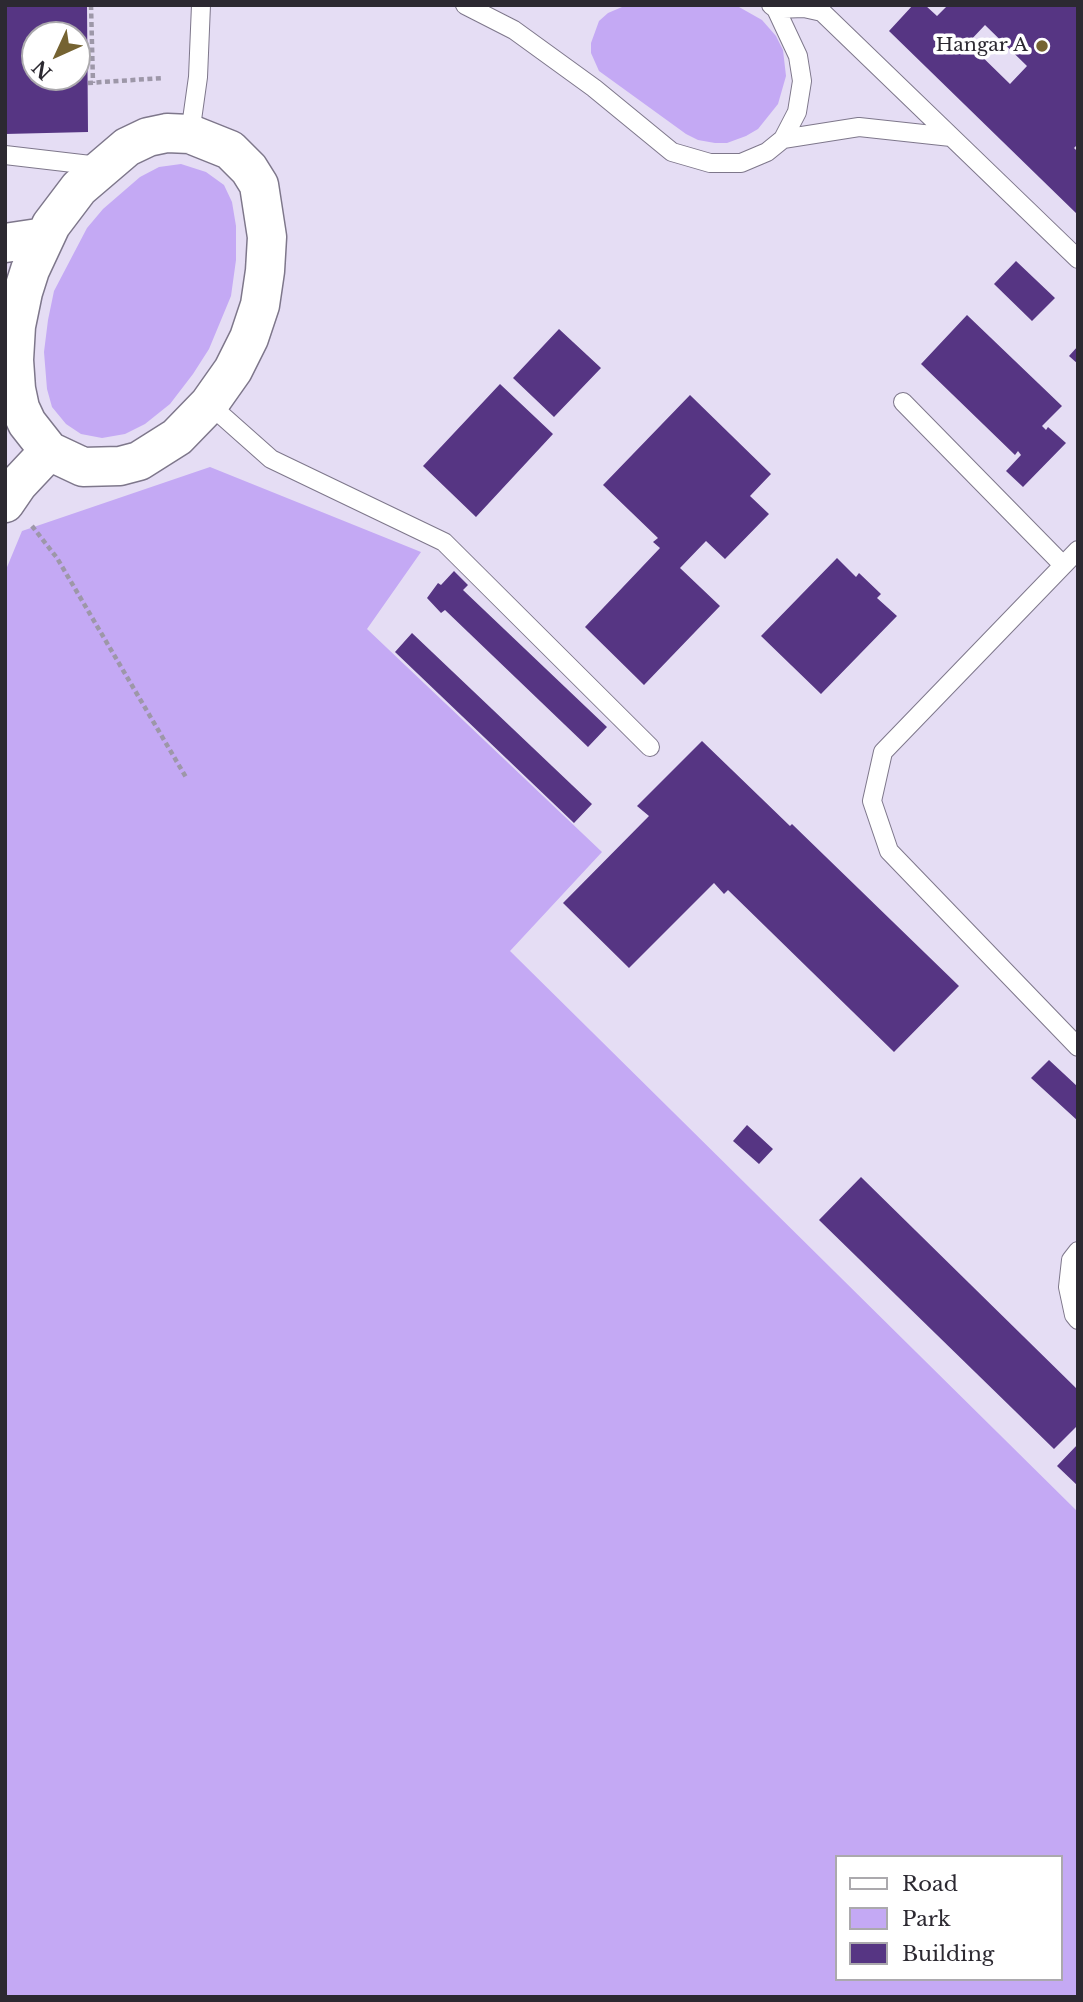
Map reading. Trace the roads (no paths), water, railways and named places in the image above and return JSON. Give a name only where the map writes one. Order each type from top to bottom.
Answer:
[{"type":"street","points":[[167,133],[190,134],[230,150],[249,169],[259,185],[267,237],[260,305],[249,338],[233,370],[209,404],[177,437],[139,461],[120,467],[83,467],[49,451],[31,429],[20,408],[14,360],[16,326],[30,270],[51,225],[79,188],[103,166],[127,147],[148,137],[167,133]]},
{"type":"street","points":[[5,243],[46,237]]},
{"type":"street","points":[[16,510],[18,484],[49,451]]},
{"type":"lane","points":[[190,134],[198,77],[201,5]]},
{"type":"lane","points":[[465,5],[514,30],[594,88],[672,152],[710,163],[741,163],[767,152],[783,139],[797,112],[802,81],[798,55],[774,7],[804,8],[822,12],[1078,259]]},
{"type":"lane","points":[[783,139],[859,127],[951,137]]},
{"type":"lane","points":[[5,155],[103,166]]},
{"type":"lane","points":[[903,402],[1063,565]]},
{"type":"lane","points":[[209,404],[271,458],[444,542],[650,747]]},
{"type":"lane","points":[[1078,550],[883,752],[872,801],[889,851],[1078,1047]]},
{"type":"lane","points":[[1078,1251],[1071,1260],[1068,1287],[1074,1315],[1078,1320]]},
{"type":"place","name":"Hangar A","points":[[1042,46]]}]
